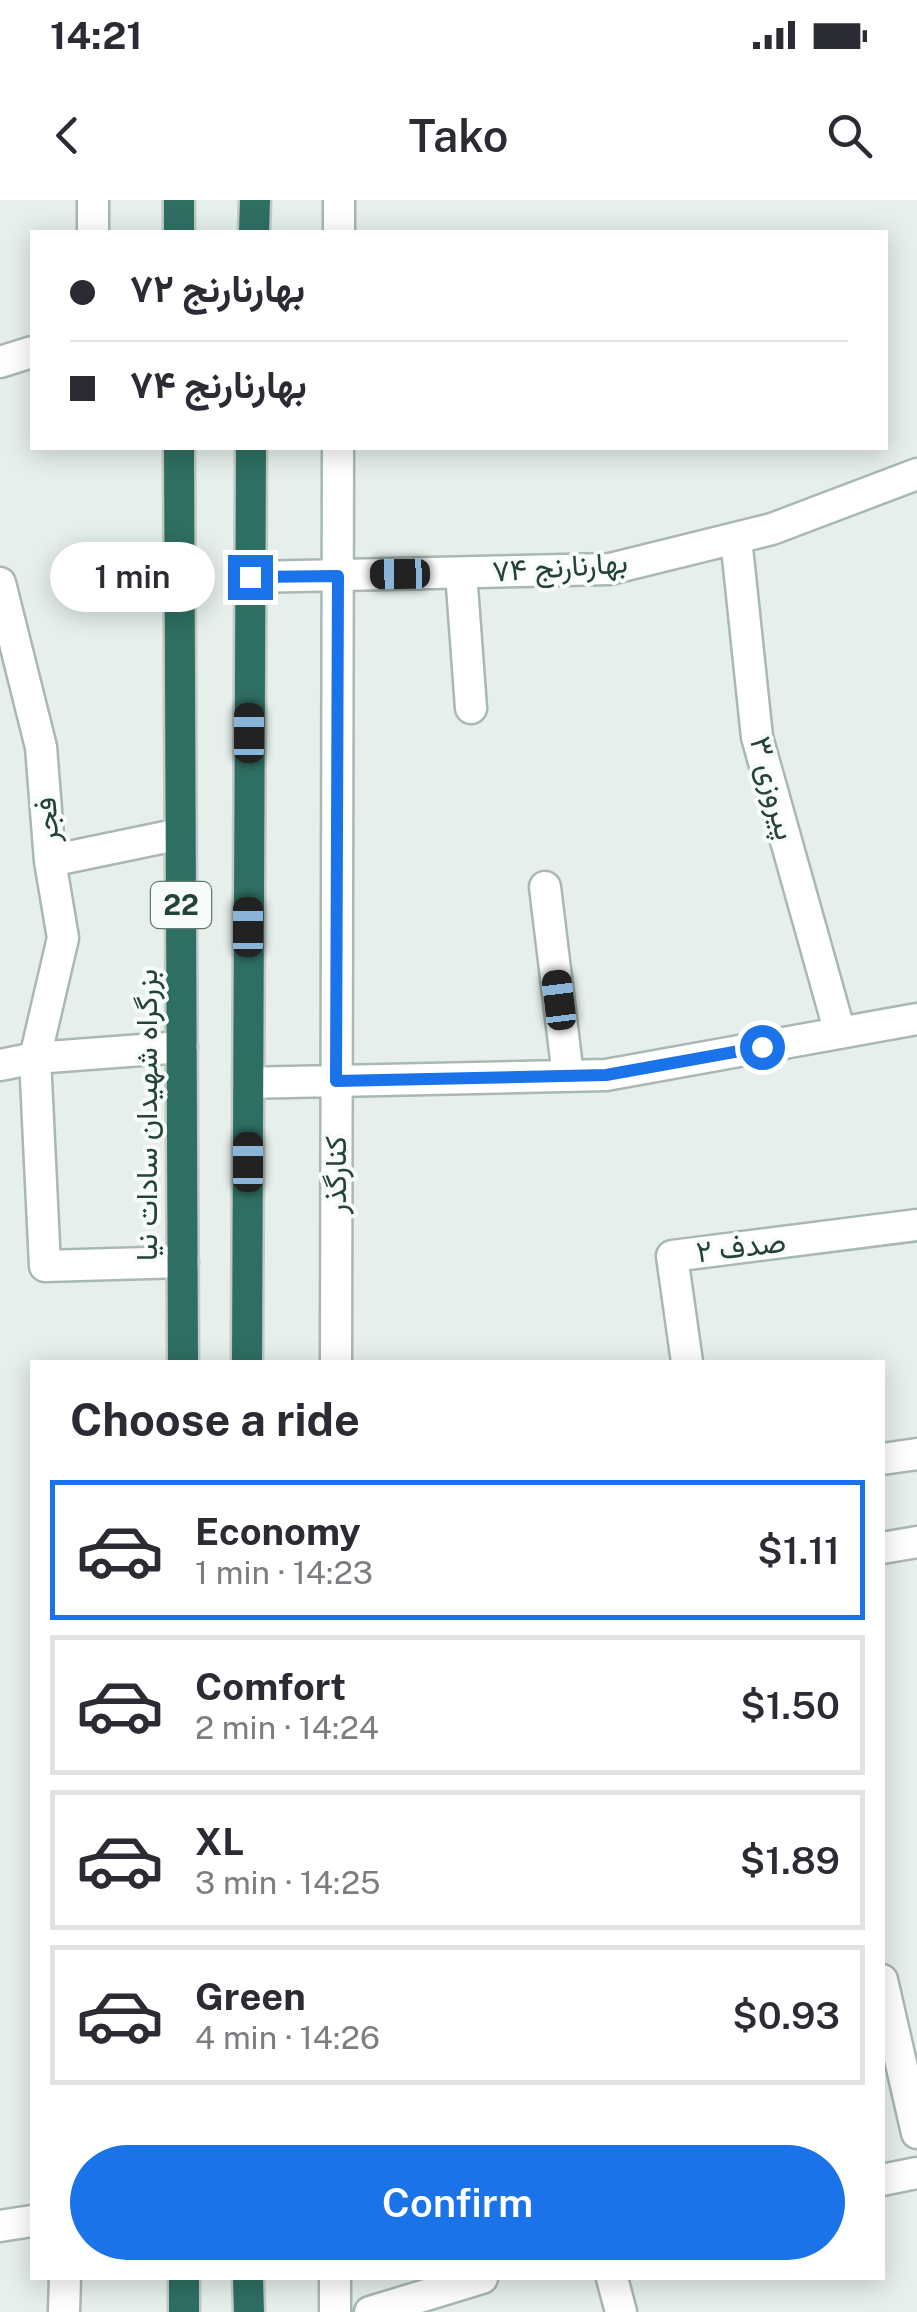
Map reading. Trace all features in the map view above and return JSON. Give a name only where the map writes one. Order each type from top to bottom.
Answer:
[{"type":"highway","points":[[179,230],[180,200]]},
{"type":"highway","points":[[254,200],[254,230]]},
{"type":"highway","name":"بزرگراه شهیدان سادات نیا","points":[[179,450],[183,1360]]},
{"type":"highway","points":[[247,1360],[251,450]]},
{"type":"highway","points":[[184,2280],[184,2312]]},
{"type":"highway","points":[[248,2280],[249,2312]]},
{"type":"street","points":[[93,200],[93,230]]},
{"type":"street","points":[[339,200],[339,230]]},
{"type":"street","points":[[0,362],[30,353]]},
{"type":"street","name":"کنارگذر","points":[[336,1360],[338,450]]},
{"type":"street","name":"بهارنارنج ۷۴","points":[[250,577],[610,569],[772,529],[917,474]]},
{"type":"street","name":"پیروزی ۳","points":[[736,538],[758,737],[840,1033]]},
{"type":"street","points":[[461,573],[471,708]]},
{"type":"street","name":"فجر","points":[[0,583],[41,747],[50,861],[63,938],[35,1058],[46,1266],[183,1262]]},
{"type":"street","points":[[50,861],[180,834]]},
{"type":"street","points":[[546,887],[568,1076]]},
{"type":"street","points":[[248,1083],[606,1075],[917,1019]]},
{"type":"street","points":[[0,1065],[35,1058],[182,1047]]},
{"type":"street","name":"صدف ۲","points":[[687,1360],[672,1256],[917,1225]]},
{"type":"street","points":[[885,1459],[917,1454]]},
{"type":"street","points":[[885,1547],[917,1542]]},
{"type":"street","points":[[885,1993],[917,2134]]},
{"type":"street","points":[[885,2179],[917,2173]]},
{"type":"street","points":[[0,2226],[30,2220]]},
{"type":"street","points":[[64,2312],[65,2280]]},
{"type":"street","points":[[335,2280],[335,2312]]},
{"type":"street","points":[[370,2312],[475,2280]]},
{"type":"street","points":[[613,2280],[621,2312]]},
{"type":"route","points":[[250,577],[338,576],[336,1081],[606,1075],[762,1047]]}]
